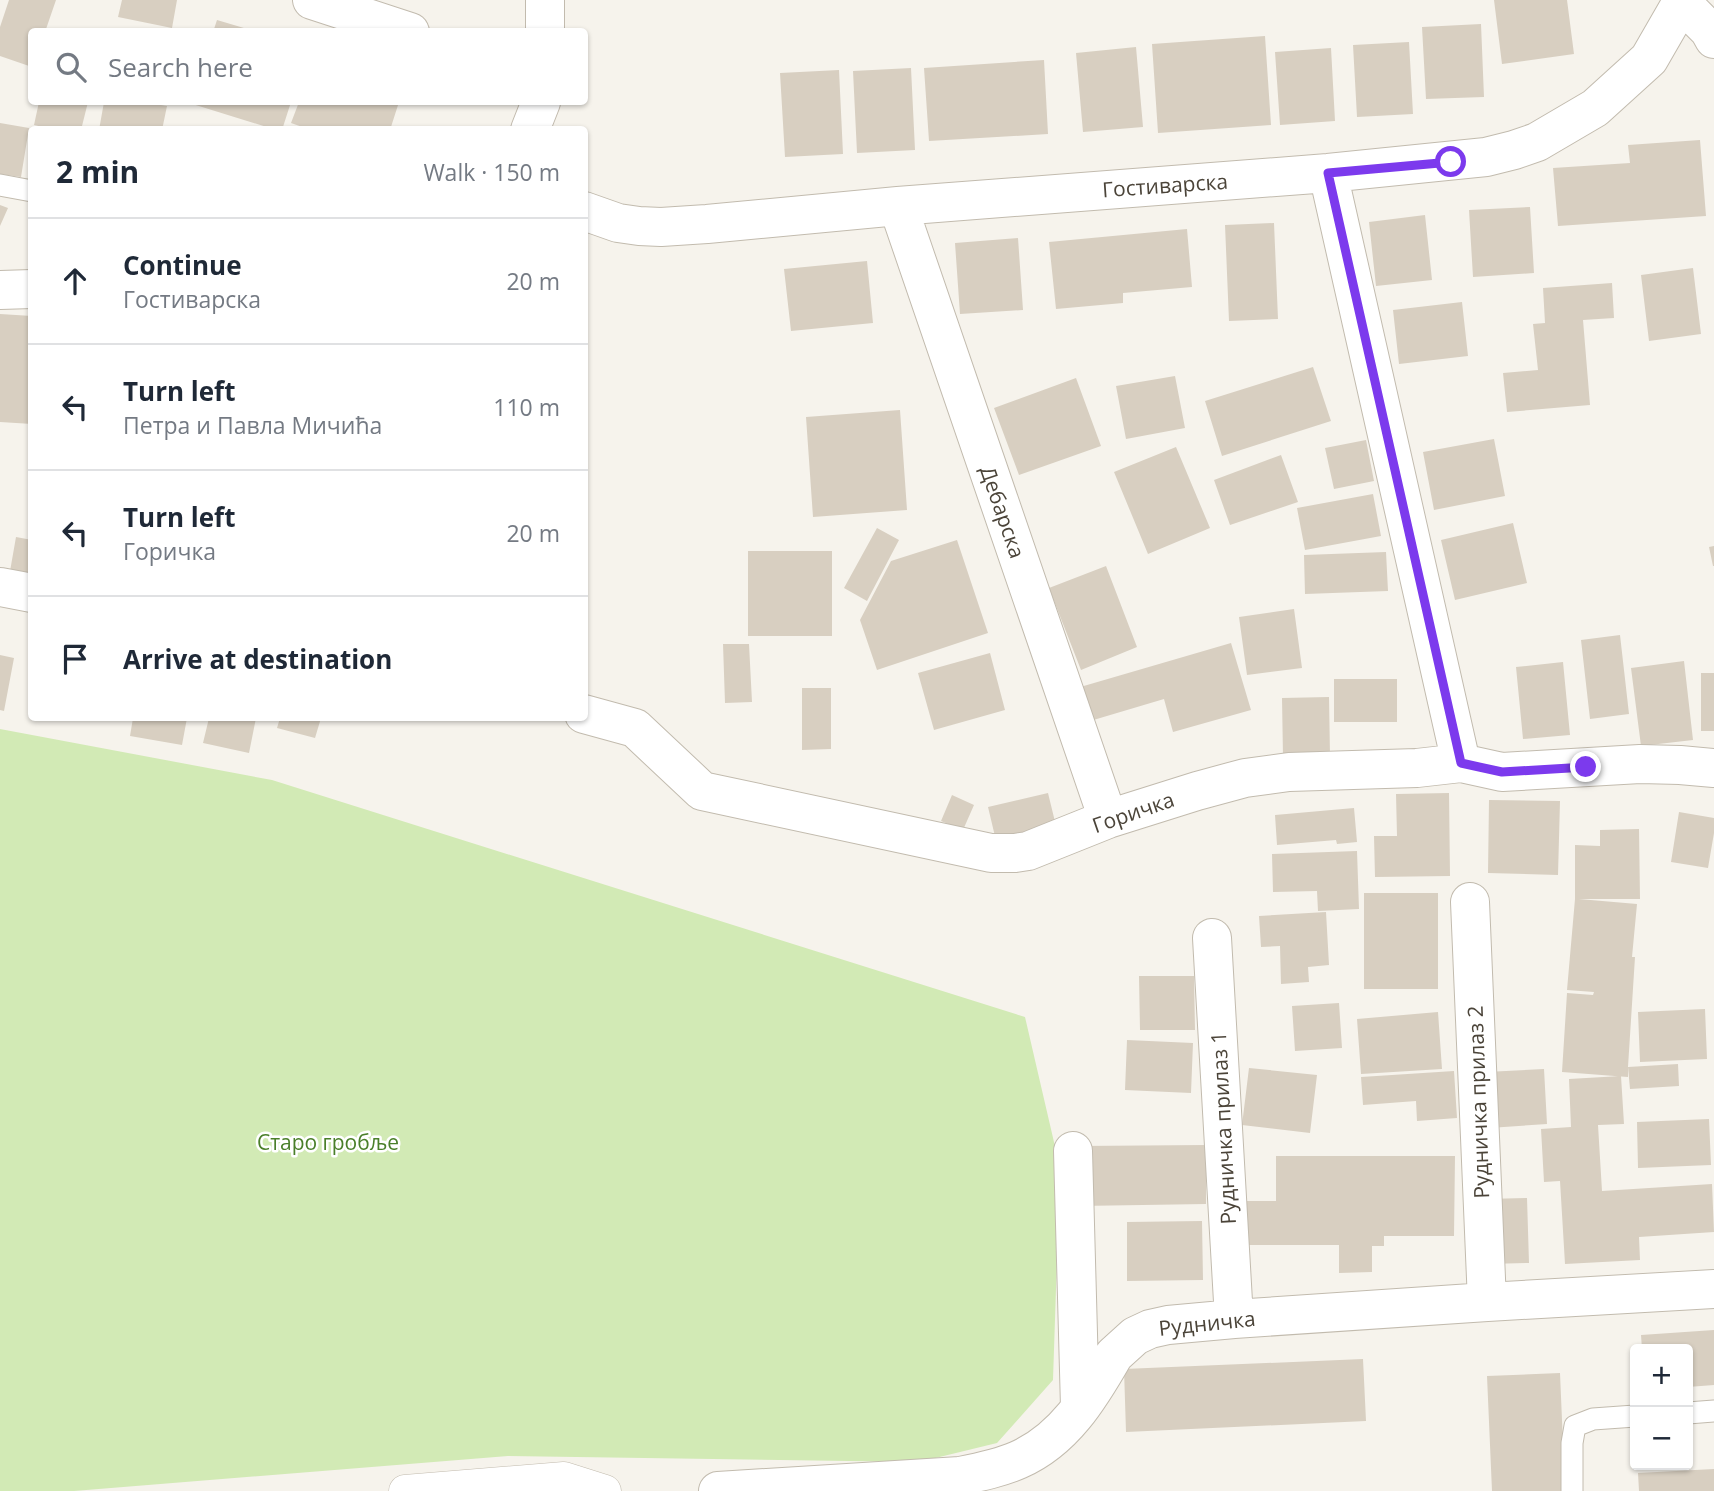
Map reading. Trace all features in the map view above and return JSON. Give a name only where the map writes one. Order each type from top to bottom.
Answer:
[{"type":"street","points":[[312,0],[398,28]]},
{"type":"street","points":[[545,0],[545,28]]},
{"type":"street","points":[[1682,1],[1714,39]]},
{"type":"street","name":"Гостиварска","points":[[588,212],[618,223],[660,227],[1328,173],[1486,157],[1537,142],[1595,108],[1649,59],[1682,1]]},
{"type":"street","points":[[532,126],[540,105]]},
{"type":"street","points":[[1328,173],[1461,763]]},
{"type":"street","name":"Дебарска","points":[[898,206],[1108,820]]},
{"type":"street","points":[[0,290],[28,289]]},
{"type":"street","points":[[0,587],[28,592]]},
{"type":"street","name":"Горичка","points":[[588,715],[635,728],[702,791],[991,853],[1028,850],[1197,791],[1245,778],[1289,772],[1417,768],[1461,763],[1502,772],[1640,764],[1714,768]]},
{"type":"street","name":"Рудничка прилаз 2","points":[[1470,902],[1487,1302]]},
{"type":"street","name":"Рудничка прилаз 1","points":[[1212,938],[1234,1319]]},
{"type":"street","points":[[1073,1151],[1080,1407]]},
{"type":"street","name":"Рудничка","points":[[718,1491],[960,1476],[1015,1462],[1043,1447],[1069,1424],[1114,1355],[1135,1336],[1168,1325],[1714,1289]]},
{"type":"street","points":[[405,1491],[564,1478],[604,1491]]},
{"type":"lane","points":[[0,185],[28,190]]},
{"type":"lane","points":[[1693,1413],[1714,1412]]},
{"type":"lane","points":[[1572,1491],[1572,1443],[1576,1426],[1593,1419],[1630,1416]]},
{"type":"green space","name":"Старо гробље","points":[[0,729],[272,780],[1025,1017],[1060,1168],[1053,1380],[997,1443],[919,1462],[508,1456],[74,1491],[0,1491]]},
{"type":"building","points":[[9,0],[56,0],[46,28],[28,28],[28,66],[0,56],[0,27]]},
{"type":"building","points":[[122,0],[177,0],[172,28],[118,17]]},
{"type":"building","points":[[1494,0],[1567,0],[1574,54],[1502,64]]},
{"type":"building","points":[[217,20],[244,28],[214,28]]},
{"type":"building","points":[[1481,24],[1484,97],[1426,99],[1422,27]]},
{"type":"building","points":[[1265,36],[1271,125],[1158,133],[1152,44]]},
{"type":"building","points":[[1409,42],[1413,114],[1357,117],[1353,45]]},
{"type":"building","points":[[1136,47],[1143,127],[1083,132],[1076,53]]},
{"type":"building","points":[[1331,48],[1335,121],[1280,125],[1275,52]]},
{"type":"building","points":[[1044,60],[1048,134],[929,141],[924,68]]},
{"type":"building","points":[[911,68],[915,150],[857,153],[853,71]]},
{"type":"building","points":[[839,70],[843,154],[785,157],[780,73]]},
{"type":"building","points":[[38,105],[87,105],[82,126],[34,125]]},
{"type":"building","points":[[103,105],[167,106],[163,126],[100,126]]},
{"type":"building","points":[[196,105],[290,105],[283,126],[264,126]]},
{"type":"building","points":[[298,105],[398,105],[391,126],[300,126],[291,123]]},
{"type":"building","points":[[0,123],[28,128],[21,177],[0,174]]},
{"type":"building","points":[[1700,140],[1706,216],[1558,226],[1553,168],[1630,163],[1628,145]]},
{"type":"building","points":[[0,205],[8,208],[0,226]]},
{"type":"building","points":[[1530,207],[1534,273],[1473,277],[1469,210]]},
{"type":"building","points":[[1425,215],[1432,280],[1376,286],[1369,222]]},
{"type":"building","points":[[1274,223],[1278,319],[1229,321],[1225,225]]},
{"type":"building","points":[[1187,229],[1192,287],[1123,293],[1123,303],[1056,309],[1049,242]]},
{"type":"building","points":[[1018,238],[1023,310],[960,314],[955,243]]},
{"type":"building","points":[[867,261],[873,323],[791,331],[784,269]]},
{"type":"building","points":[[1693,268],[1701,334],[1649,341],[1641,275]]},
{"type":"building","points":[[1612,283],[1614,318],[1583,320],[1590,405],[1507,412],[1503,373],[1538,370],[1533,324],[1545,323],[1543,288]]},
{"type":"building","points":[[1462,302],[1468,356],[1399,364],[1393,310]]},
{"type":"building","points":[[0,314],[28,316],[28,424],[0,422]]},
{"type":"building","points":[[1313,367],[1331,421],[1222,456],[1205,401]]},
{"type":"building","points":[[1175,376],[1185,428],[1126,439],[1116,386]]},
{"type":"building","points":[[1076,378],[1101,446],[1019,475],[994,408]]},
{"type":"building","points":[[900,410],[907,510],[813,517],[806,417]]},
{"type":"building","points":[[1494,439],[1505,496],[1434,510],[1423,452]]},
{"type":"building","points":[[1366,440],[1374,481],[1334,489],[1325,448]]},
{"type":"building","points":[[1176,447],[1210,528],[1148,554],[1114,472]]},
{"type":"building","points":[[1281,455],[1298,502],[1230,525],[1214,480]]},
{"type":"building","points":[[1373,494],[1381,536],[1305,550],[1297,508]]},
{"type":"building","points":[[1513,523],[1527,583],[1455,600],[1441,540]]},
{"type":"building","points":[[877,528],[899,540],[867,601],[844,588]]},
{"type":"building","points":[[16,537],[28,539],[28,579],[9,577]]},
{"type":"building","points":[[957,540],[988,633],[877,670],[860,620],[891,561]]},
{"type":"building","points":[[1714,546],[1714,566],[1713,566],[1709,547]]},
{"type":"building","points":[[748,551],[832,551],[832,636],[748,636]]},
{"type":"building","points":[[1386,552],[1388,591],[1305,594],[1304,555]]},
{"type":"building","points":[[1106,566],[1137,647],[1081,670],[1049,588]]},
{"type":"building","points":[[1294,609],[1302,668],[1247,675],[1239,617]]},
{"type":"building","points":[[1620,635],[1629,714],[1590,719],[1581,640]]},
{"type":"building","points":[[1231,643],[1251,710],[1173,732],[1164,699],[1080,724],[1070,690]]},
{"type":"building","points":[[723,644],[749,644],[752,702],[725,703]]},
{"type":"building","points":[[990,653],[1005,710],[934,730],[918,673]]},
{"type":"building","points":[[0,655],[14,658],[4,711],[0,710]]},
{"type":"building","points":[[1684,661],[1693,740],[1641,746],[1631,668]]},
{"type":"building","points":[[1563,662],[1570,735],[1523,739],[1516,667]]},
{"type":"building","points":[[1701,673],[1714,673],[1714,731],[1701,731]]},
{"type":"building","points":[[1334,679],[1397,679],[1397,722],[1334,722]]},
{"type":"building","points":[[802,688],[831,688],[831,749],[802,750]]},
{"type":"building","points":[[1329,697],[1330,756],[1283,757],[1282,698]]},
{"type":"building","points":[[132,721],[186,721],[182,745],[130,736]]},
{"type":"building","points":[[208,721],[255,721],[249,753],[203,743]]},
{"type":"building","points":[[279,721],[320,721],[315,738],[277,728]]},
{"type":"building","points":[[1048,793],[1058,834],[998,849],[988,807]]},
{"type":"building","points":[[1449,793],[1450,876],[1375,877],[1374,836],[1397,836],[1396,794]]},
{"type":"building","points":[[952,795],[974,805],[963,830],[941,821]]},
{"type":"building","points":[[1489,800],[1560,801],[1558,875],[1488,873]]},
{"type":"building","points":[[1354,808],[1357,842],[1337,844],[1336,840],[1277,845],[1275,815]]},
{"type":"building","points":[[1679,812],[1714,818],[1708,868],[1671,862]]},
{"type":"building","points":[[1639,829],[1640,899],[1579,899],[1637,904],[1628,1077],[1562,1072],[1567,993],[1593,995],[1594,992],[1567,990],[1575,899],[1575,845],[1600,846],[1600,830]]},
{"type":"building","points":[[1357,851],[1359,909],[1318,911],[1317,891],[1273,892],[1272,854]]},
{"type":"building","points":[[1364,893],[1438,893],[1438,989],[1364,989]]},
{"type":"building","points":[[1326,912],[1329,965],[1308,967],[1309,982],[1281,984],[1280,946],[1261,947],[1259,916]]},
{"type":"building","points":[[1139,976],[1194,976],[1195,1030],[1140,1030]]},
{"type":"building","points":[[1339,1003],[1342,1048],[1295,1051],[1292,1006]]},
{"type":"building","points":[[1705,1009],[1707,1059],[1640,1062],[1638,1012]]},
{"type":"building","points":[[1438,1012],[1442,1069],[1361,1074],[1357,1019]]},
{"type":"building","points":[[1127,1040],[1193,1043],[1191,1093],[1125,1090]]},
{"type":"building","points":[[1678,1064],[1679,1086],[1630,1089],[1628,1067]]},
{"type":"building","points":[[1249,1068],[1317,1075],[1310,1133],[1242,1125]]},
{"type":"building","points":[[1544,1069],[1547,1124],[1489,1128],[1486,1072]]},
{"type":"building","points":[[1454,1071],[1457,1118],[1417,1121],[1416,1101],[1363,1105],[1361,1077]]},
{"type":"building","points":[[1621,1076],[1624,1124],[1598,1125],[1602,1191],[1712,1184],[1714,1232],[1639,1237],[1640,1260],[1565,1264],[1560,1181],[1544,1182],[1541,1129],[1571,1127],[1569,1079]]},
{"type":"building","points":[[1709,1119],[1711,1165],[1638,1168],[1637,1122]]},
{"type":"building","points":[[1206,1145],[1206,1204],[1079,1206],[1078,1146]]},
{"type":"building","points":[[1276,1156],[1455,1156],[1454,1236],[1384,1236],[1384,1246],[1372,1246],[1372,1272],[1339,1273],[1339,1245],[1233,1245],[1233,1201],[1276,1201]]},
{"type":"building","points":[[1527,1198],[1529,1263],[1488,1264],[1486,1199]]},
{"type":"building","points":[[1202,1221],[1203,1280],[1127,1281],[1127,1222]]},
{"type":"building","points":[[1714,1330],[1714,1385],[1693,1387],[1693,1344],[1642,1344],[1641,1335]]},
{"type":"building","points":[[1363,1359],[1366,1421],[1126,1432],[1124,1369]]},
{"type":"building","points":[[1560,1373],[1565,1491],[1492,1491],[1487,1376]]},
{"type":"building","points":[[1714,1469],[1714,1491],[1639,1491],[1638,1473]]},
{"type":"route","points":[[1451,162],[1328,173],[1461,763],[1502,772],[1586,767]]}]
